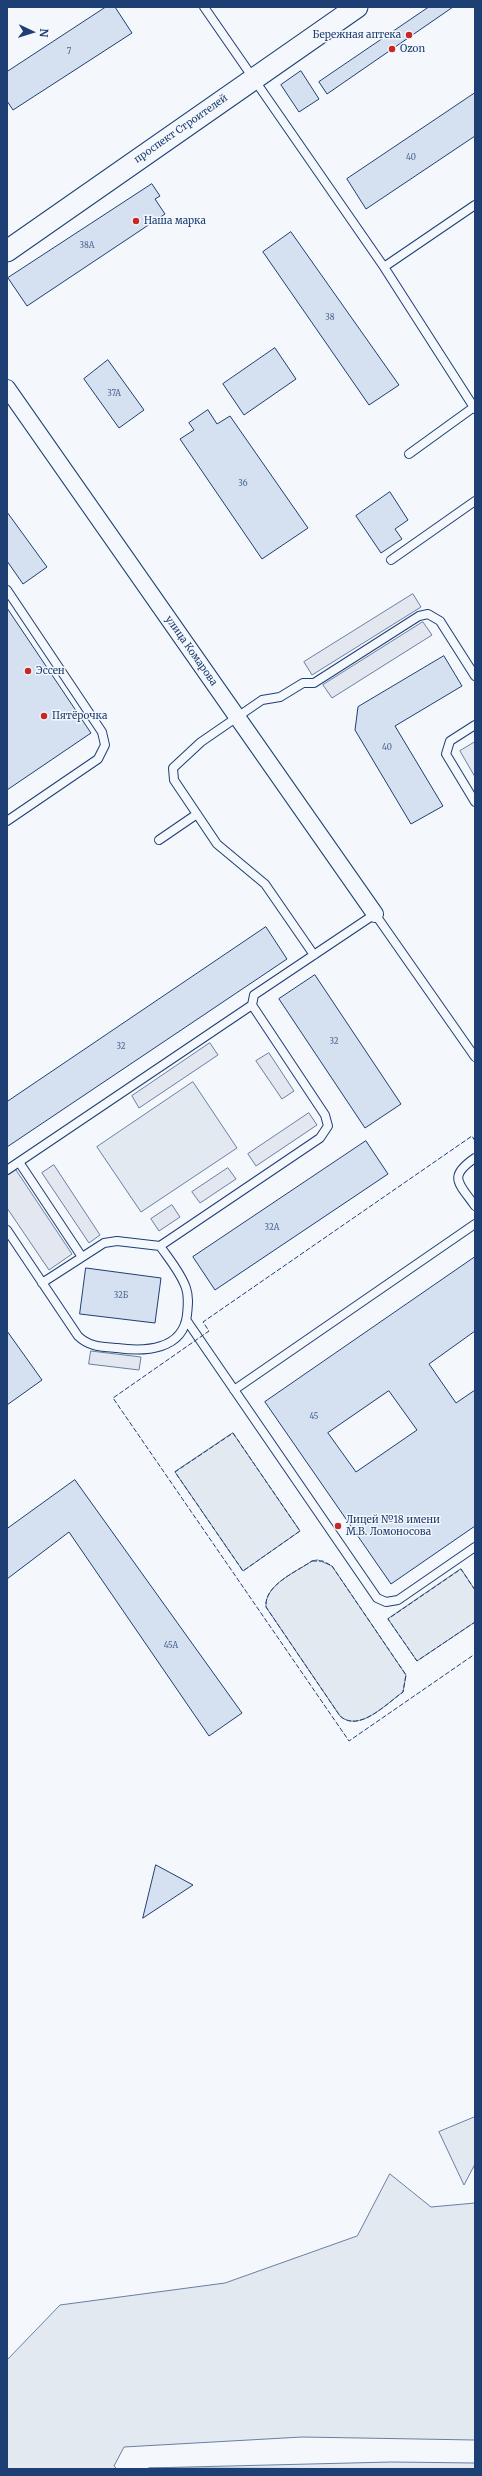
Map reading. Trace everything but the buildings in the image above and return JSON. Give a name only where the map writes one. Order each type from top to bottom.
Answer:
[{"type":"street","name":"проспект Строителей","points":[[7,252],[253,78],[357,7]]},
{"type":"street","name":"улица Комарова","points":[[7,388],[375,914]]},
{"type":"lane","points":[[204,7],[384,267],[474,408],[409,454]]},
{"type":"lane","points":[[384,267],[475,205]]},
{"type":"lane","points":[[391,560],[475,501]]},
{"type":"lane","points":[[7,590],[102,732],[105,745],[98,760],[7,820]]},
{"type":"lane","points":[[314,955],[265,884],[224,851],[174,780],[174,768],[201,742],[237,715],[262,700],[280,697],[303,683],[314,683],[418,616],[428,614],[440,621],[475,676]]},
{"type":"lane","points":[[475,725],[450,741],[446,754],[475,802]]},
{"type":"lane","points":[[159,840],[197,814]]},
{"type":"lane","points":[[7,1170],[252,1006],[254,996],[375,914],[475,1057]]},
{"type":"lane","points":[[42,1283],[100,1245],[112,1241],[160,1246],[320,1138],[326,1131],[325,1115],[252,1006]]},
{"type":"lane","points":[[475,1158],[462,1167],[458,1176],[461,1185],[475,1206]]},
{"type":"lane","points":[[19,1162],[82,1256]]},
{"type":"lane","points":[[234,1390],[475,1224]]},
{"type":"lane","points":[[7,1230],[78,1336],[89,1344],[136,1351],[152,1350],[178,1337],[187,1321],[189,1300],[186,1287],[160,1246]]},
{"type":"lane","points":[[187,1321],[377,1598],[382,1601],[391,1602],[398,1600],[475,1547]]},
{"type":"shaded area","points":[[413,594],[421,607],[312,675],[304,662]]},
{"type":"shaded area","points":[[423,622],[432,635],[332,698],[323,685]]},
{"type":"shaded area","points":[[475,742],[475,777],[460,751]]},
{"type":"shaded area","points":[[210,1043],[218,1055],[139,1108],[132,1096]]},
{"type":"shaded area","points":[[269,1053],[294,1091],[282,1099],[256,1061]]},
{"type":"shaded area","points":[[193,1082],[237,1148],[141,1212],[97,1147]]},
{"type":"shaded area","points":[[309,1113],[317,1125],[256,1166],[248,1154]]},
{"type":"shaded area","points":[[54,1165],[100,1235],[89,1243],[42,1173]]},
{"type":"shaded area","points":[[228,1168],[236,1179],[200,1203],[192,1192]]},
{"type":"shaded area","points":[[16,1170],[72,1254],[49,1270],[7,1208],[7,1176]]},
{"type":"shaded area","points":[[172,1205],[180,1217],[159,1231],[151,1219]]},
{"type":"shaded area","points":[[91,1351],[141,1357],[139,1370],[89,1364]]},
{"type":"shaded area","points":[[233,1433],[300,1531],[243,1571],[175,1472]]},
{"type":"shaded area","points":[[318,1560],[332,1566],[406,1675],[403,1692],[381,1709],[364,1719],[355,1721],[347,1720],[340,1716],[266,1607],[270,1592],[275,1586],[312,1561]]},
{"type":"shaded area","points":[[461,1569],[475,1590],[475,1622],[417,1661],[388,1619]]},
{"type":"shaded area","points":[[475,2117],[475,2164],[464,2185],[439,2132]]},
{"type":"shaded area","points":[[390,2174],[431,2207],[475,2203],[475,2440],[302,2437],[124,2447],[114,2466],[117,2469],[7,2469],[7,2360],[60,2305],[225,2283],[357,2236]]},
{"type":"shaded area","points":[[392,2462],[475,2463],[475,2469],[149,2468]]},
{"type":"fence","points":[[475,1141],[472,1136],[203,1322],[209,1331],[113,1398],[349,1741],[475,1654]]},
{"type":"fence","points":[[233,1433],[300,1531],[243,1571],[175,1472],[233,1433]]},
{"type":"fence","points":[[312,1561],[323,1561],[332,1566],[406,1675],[403,1692],[381,1709],[364,1719],[355,1721],[347,1720],[340,1716],[266,1607],[267,1599],[275,1586],[312,1561]]},
{"type":"fence","points":[[475,1590],[461,1569],[388,1619],[417,1661],[475,1622]]},
{"type":"place","name":"Бережная аптека","points":[[409,35]]},
{"type":"place","name":"Ozon","points":[[392,49]]},
{"type":"place","name":"Наша марка","points":[[136,221]]},
{"type":"place","name":"Эссен","points":[[28,671]]},
{"type":"place","name":"Пятёрочка","points":[[44,716]]},
{"type":"place","name":"Лицей №18 имени М.В. Ломоносова","points":[[338,1526]]}]
